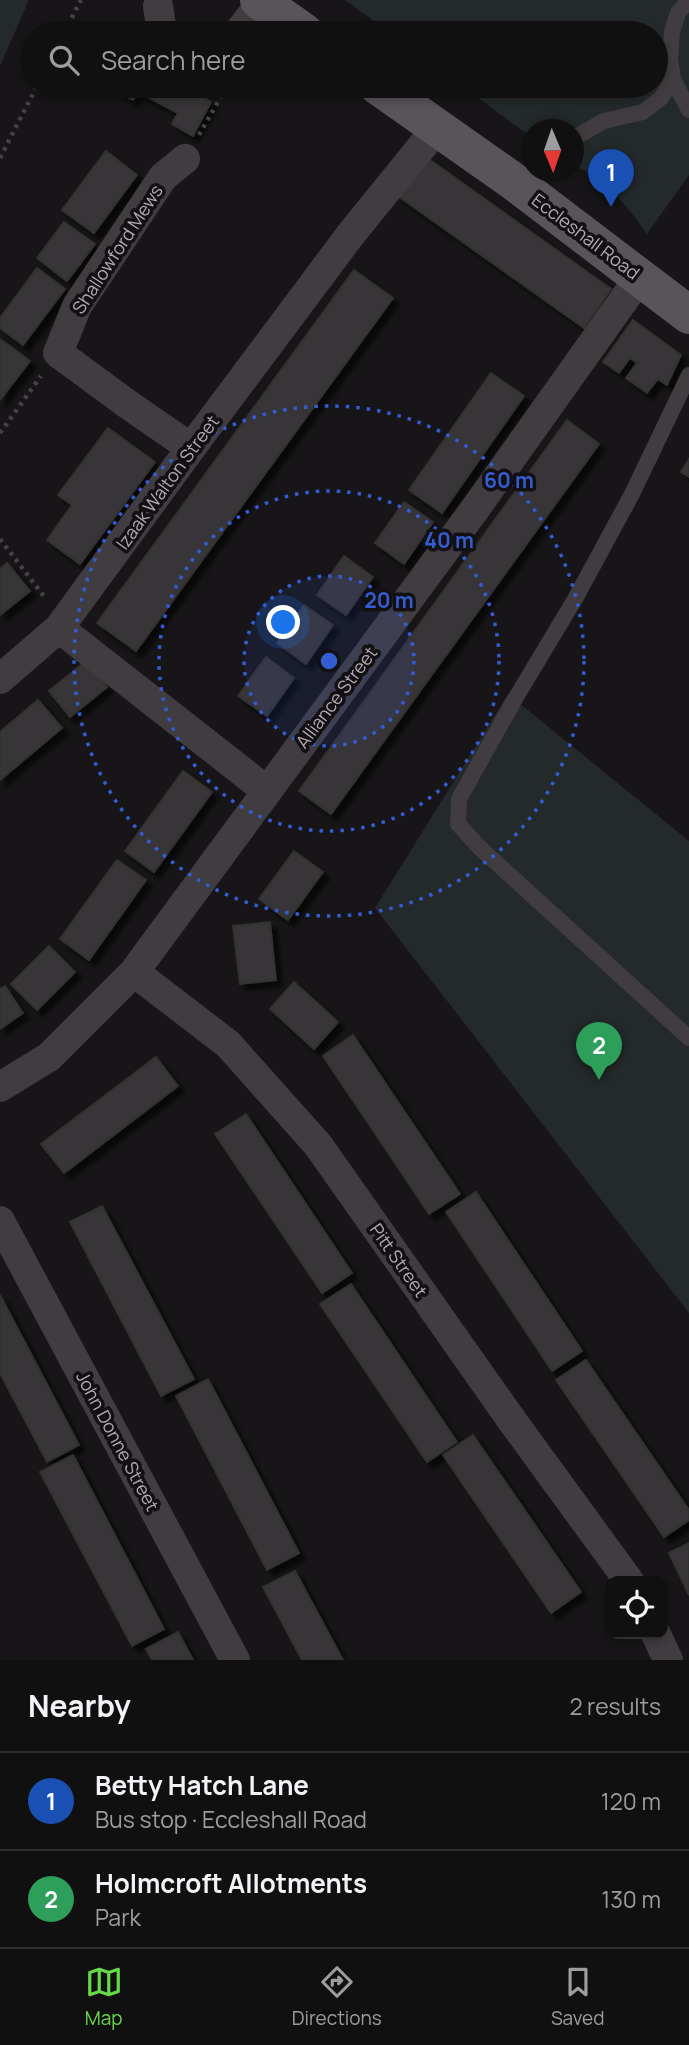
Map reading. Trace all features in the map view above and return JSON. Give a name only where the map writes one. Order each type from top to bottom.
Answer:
[{"type":"main road","points":[[260,1],[288,21]]},
{"type":"main road","name":"Eccleshall Road","points":[[395,98],[437,128],[521,175]]},
{"type":"main road","name":"Eccleshall Road","points":[[529,182],[640,277],[686,306]]},
{"type":"street","points":[[246,21],[260,1]]},
{"type":"street","name":"Izaak Walton Street","points":[[0,679],[59,628],[351,234],[437,128]]},
{"type":"street","name":"Shallowford Mews","points":[[58,353],[77,306],[163,177],[185,159]]},
{"type":"street","name":"Alliance Street","points":[[0,1087],[49,1057],[134,972],[467,520],[640,277]]},
{"type":"street","points":[[58,353],[191,448]]},
{"type":"street","points":[[59,628],[267,791]]},
{"type":"street","name":"Pitt Street","points":[[134,972],[228,1044],[318,1145],[505,1411],[625,1576]]},
{"type":"street","name":"John Donne Street","points":[[0,1222],[235,1660]]},
{"type":"street","points":[[658,1639],[668,1660]]},
{"type":"lane","points":[[689,0],[678,13],[672,33],[670,59],[673,79],[689,110]]},
{"type":"lane","points":[[668,87],[673,79]]},
{"type":"lane","points":[[584,132],[604,121],[643,112],[661,98]]},
{"type":"lane","points":[[688,1033],[480,848],[458,824],[459,799],[575,599],[632,494],[689,375]]},
{"type":"path","points":[[70,21],[81,0]]},
{"type":"path","points":[[0,158],[31,98]]},
{"type":"path","points":[[185,159],[220,98]]},
{"type":"path","points":[[0,433],[58,353]]},
{"type":"path","points":[[0,539],[51,605],[59,628]]},
{"type":"shaded area","points":[[0,0],[29,0],[0,66]]},
{"type":"shaded area","points":[[345,0],[689,0],[689,175],[647,234],[615,194],[584,171],[584,119],[521,119],[521,130],[478,98],[668,98],[668,21],[374,21]]},
{"type":"shaded area","points":[[508,694],[689,841],[689,1313],[375,908]]},
{"type":"building","points":[[149,98],[204,98],[211,102],[193,136],[172,124],[178,113]]},
{"type":"building","points":[[106,151],[137,175],[94,233],[62,210]]},
{"type":"building","points":[[426,157],[611,289],[584,328],[398,196]]},
{"type":"building","points":[[64,222],[95,244],[67,281],[37,258]]},
{"type":"building","points":[[37,268],[65,289],[23,345],[0,328],[0,318]]},
{"type":"building","points":[[354,270],[393,298],[136,651],[97,623]]},
{"type":"building","points":[[633,320],[681,355],[667,385],[658,379],[647,393],[626,378],[637,363],[630,358],[619,373],[603,362]]},
{"type":"building","points":[[0,339],[30,361],[0,400]]},
{"type":"building","points":[[491,373],[524,396],[442,513],[409,490]]},
{"type":"building","points":[[567,420],[599,444],[331,814],[299,791]]},
{"type":"building","points":[[108,428],[155,462],[80,564],[47,540],[72,505],[58,495]]},
{"type":"building","points":[[689,459],[689,477],[681,472]]},
{"type":"building","points":[[404,502],[433,522],[404,564],[375,543]]},
{"type":"building","points":[[344,556],[373,577],[346,615],[317,595]]},
{"type":"building","points":[[7,563],[30,591],[0,615],[0,569]]},
{"type":"building","points":[[304,605],[333,625],[306,664],[277,643]]},
{"type":"building","points":[[266,657],[294,678],[267,716],[238,696]]},
{"type":"building","points":[[86,661],[107,687],[70,717],[49,691]]},
{"type":"building","points":[[38,700],[62,728],[0,780],[0,732]]},
{"type":"building","points":[[183,771],[212,792],[154,872],[125,851]]},
{"type":"building","points":[[294,851],[323,872],[288,920],[259,899]]},
{"type":"building","points":[[117,860],[146,880],[89,960],[60,939]]},
{"type":"building","points":[[270,922],[276,980],[240,984],[233,926]]},
{"type":"building","points":[[49,946],[75,972],[37,1010],[11,984]]},
{"type":"building","points":[[294,982],[338,1022],[314,1049],[270,1009]]},
{"type":"building","points":[[5,986],[23,1013],[0,1029],[0,989]]},
{"type":"building","points":[[353,1035],[460,1194],[429,1214],[323,1056]]},
{"type":"building","points":[[156,1057],[178,1086],[64,1173],[41,1144]]},
{"type":"building","points":[[246,1114],[352,1273],[322,1293],[215,1134]]},
{"type":"building","points":[[476,1192],[582,1351],[552,1371],[446,1212]]},
{"type":"building","points":[[102,1206],[194,1379],[161,1396],[70,1222]]},
{"type":"building","points":[[351,1284],[457,1442],[427,1462],[320,1304]]},
{"type":"building","points":[[0,1295],[79,1445],[47,1462],[0,1373]]},
{"type":"building","points":[[586,1360],[689,1510],[689,1520],[664,1537],[556,1380]]},
{"type":"building","points":[[208,1379],[299,1553],[267,1570],[176,1396]]},
{"type":"building","points":[[473,1435],[581,1592],[551,1613],[443,1455]]},
{"type":"building","points":[[73,1455],[164,1629],[132,1646],[40,1472]]},
{"type":"building","points":[[689,1543],[689,1595],[669,1553]]},
{"type":"building","points":[[295,1571],[343,1660],[302,1660],[263,1587]]},
{"type":"building","points":[[178,1632],[193,1660],[152,1660],[146,1649]]},
{"type":"place","name":"Betty Hatch Lane","points":[[611,207]]},
{"type":"place","name":"Holmcroft Allotments","points":[[599,1080]]}]
